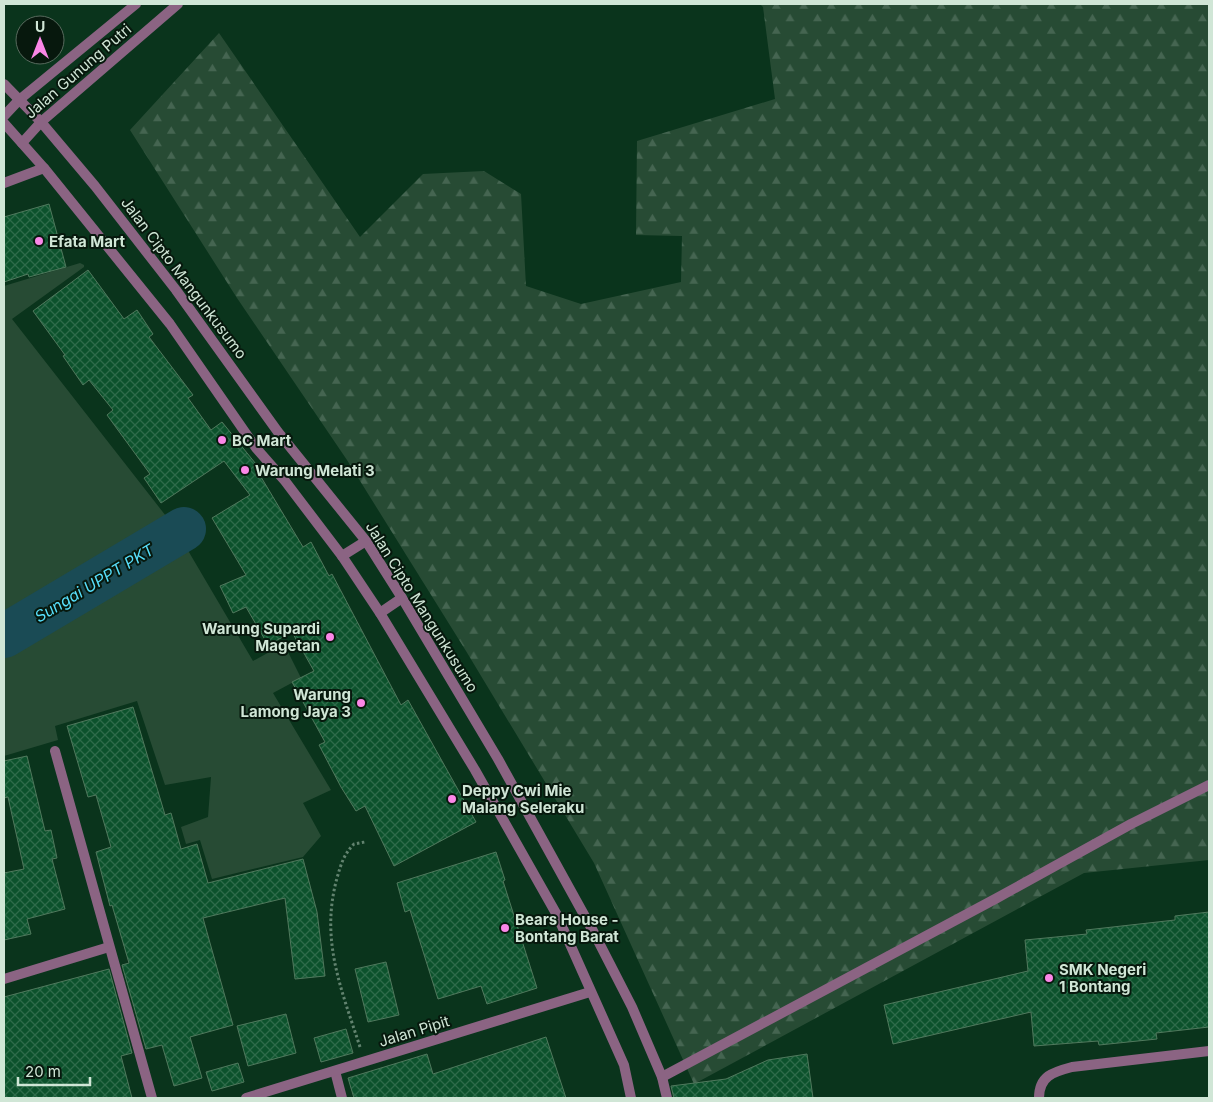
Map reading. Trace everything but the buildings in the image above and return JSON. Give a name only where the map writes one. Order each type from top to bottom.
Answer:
[{"type":"street","name":"Jalan Gunung Putri","points":[[4,116],[19,100],[136,4]]},
{"type":"street","name":"Jalan Gunung Putri","points":[[22,143],[41,122],[178,4]]},
{"type":"street","name":"Jalan Cipto Mangunkusumo","points":[[4,84],[41,122],[95,186],[176,290],[278,432],[366,542],[402,598],[498,759],[593,931],[632,1006],[662,1077],[667,1098]]},
{"type":"street","points":[[4,123],[44,168],[170,324],[256,448],[286,481],[342,556],[380,613],[475,770],[556,915],[624,1065],[631,1098]]},
{"type":"street","points":[[4,183],[44,168]]},
{"type":"street","points":[[342,556],[366,542]]},
{"type":"street","points":[[380,613],[402,598]]},
{"type":"street","points":[[55,751],[152,1098]]},
{"type":"street","points":[[662,1077],[1131,824],[1209,784]]},
{"type":"street","points":[[4,979],[109,947]]},
{"type":"street","name":"Jalan Pipit","points":[[246,1098],[590,992]]},
{"type":"street","points":[[1039,1098],[1039,1089],[1044,1079],[1056,1071],[1072,1067],[1209,1051]]},
{"type":"street","points":[[335,1071],[342,1098]]},
{"type":"path","points":[[365,1062],[334,965],[330,934],[331,908],[342,859],[354,844],[366,842]]},
{"type":"green space","points":[[760,4],[1209,4],[1209,860],[1084,873],[694,1084],[594,863],[466,651],[347,460],[237,298],[130,130],[219,33],[360,237],[423,174],[484,171],[521,194],[526,286],[581,304],[681,282],[682,236],[636,235],[637,141],[775,99],[763,7]]},
{"type":"green space","points":[[80,263],[84,267],[12,319],[173,525],[253,661],[284,644],[301,678],[273,693],[331,790],[303,803],[321,836],[303,857],[212,879],[200,840],[186,844],[181,827],[208,817],[211,777],[165,785],[137,701],[55,726],[58,740],[4,756],[4,286]]},
{"type":"waterway","name":"Sungai UPPT PKT","points":[[4,636],[184,529]]},
{"type":"place","name":"Efata Mart","points":[[39,241]]},
{"type":"place","name":"BC Mart","points":[[222,440]]},
{"type":"place","name":"Warung Melati 3","points":[[245,470]]},
{"type":"place","name":"Warung Supardi Magetan","points":[[330,637]]},
{"type":"place","name":"Warung Lamong Jaya 3","points":[[361,703]]},
{"type":"place","name":"Deppy Cwi Mie Malang Seleraku","points":[[452,799]]},
{"type":"place","name":"Bears House - Bontang Barat","points":[[505,928]]},
{"type":"place","name":"SMK Negeri 1 Bontang","points":[[1049,978]]}]
